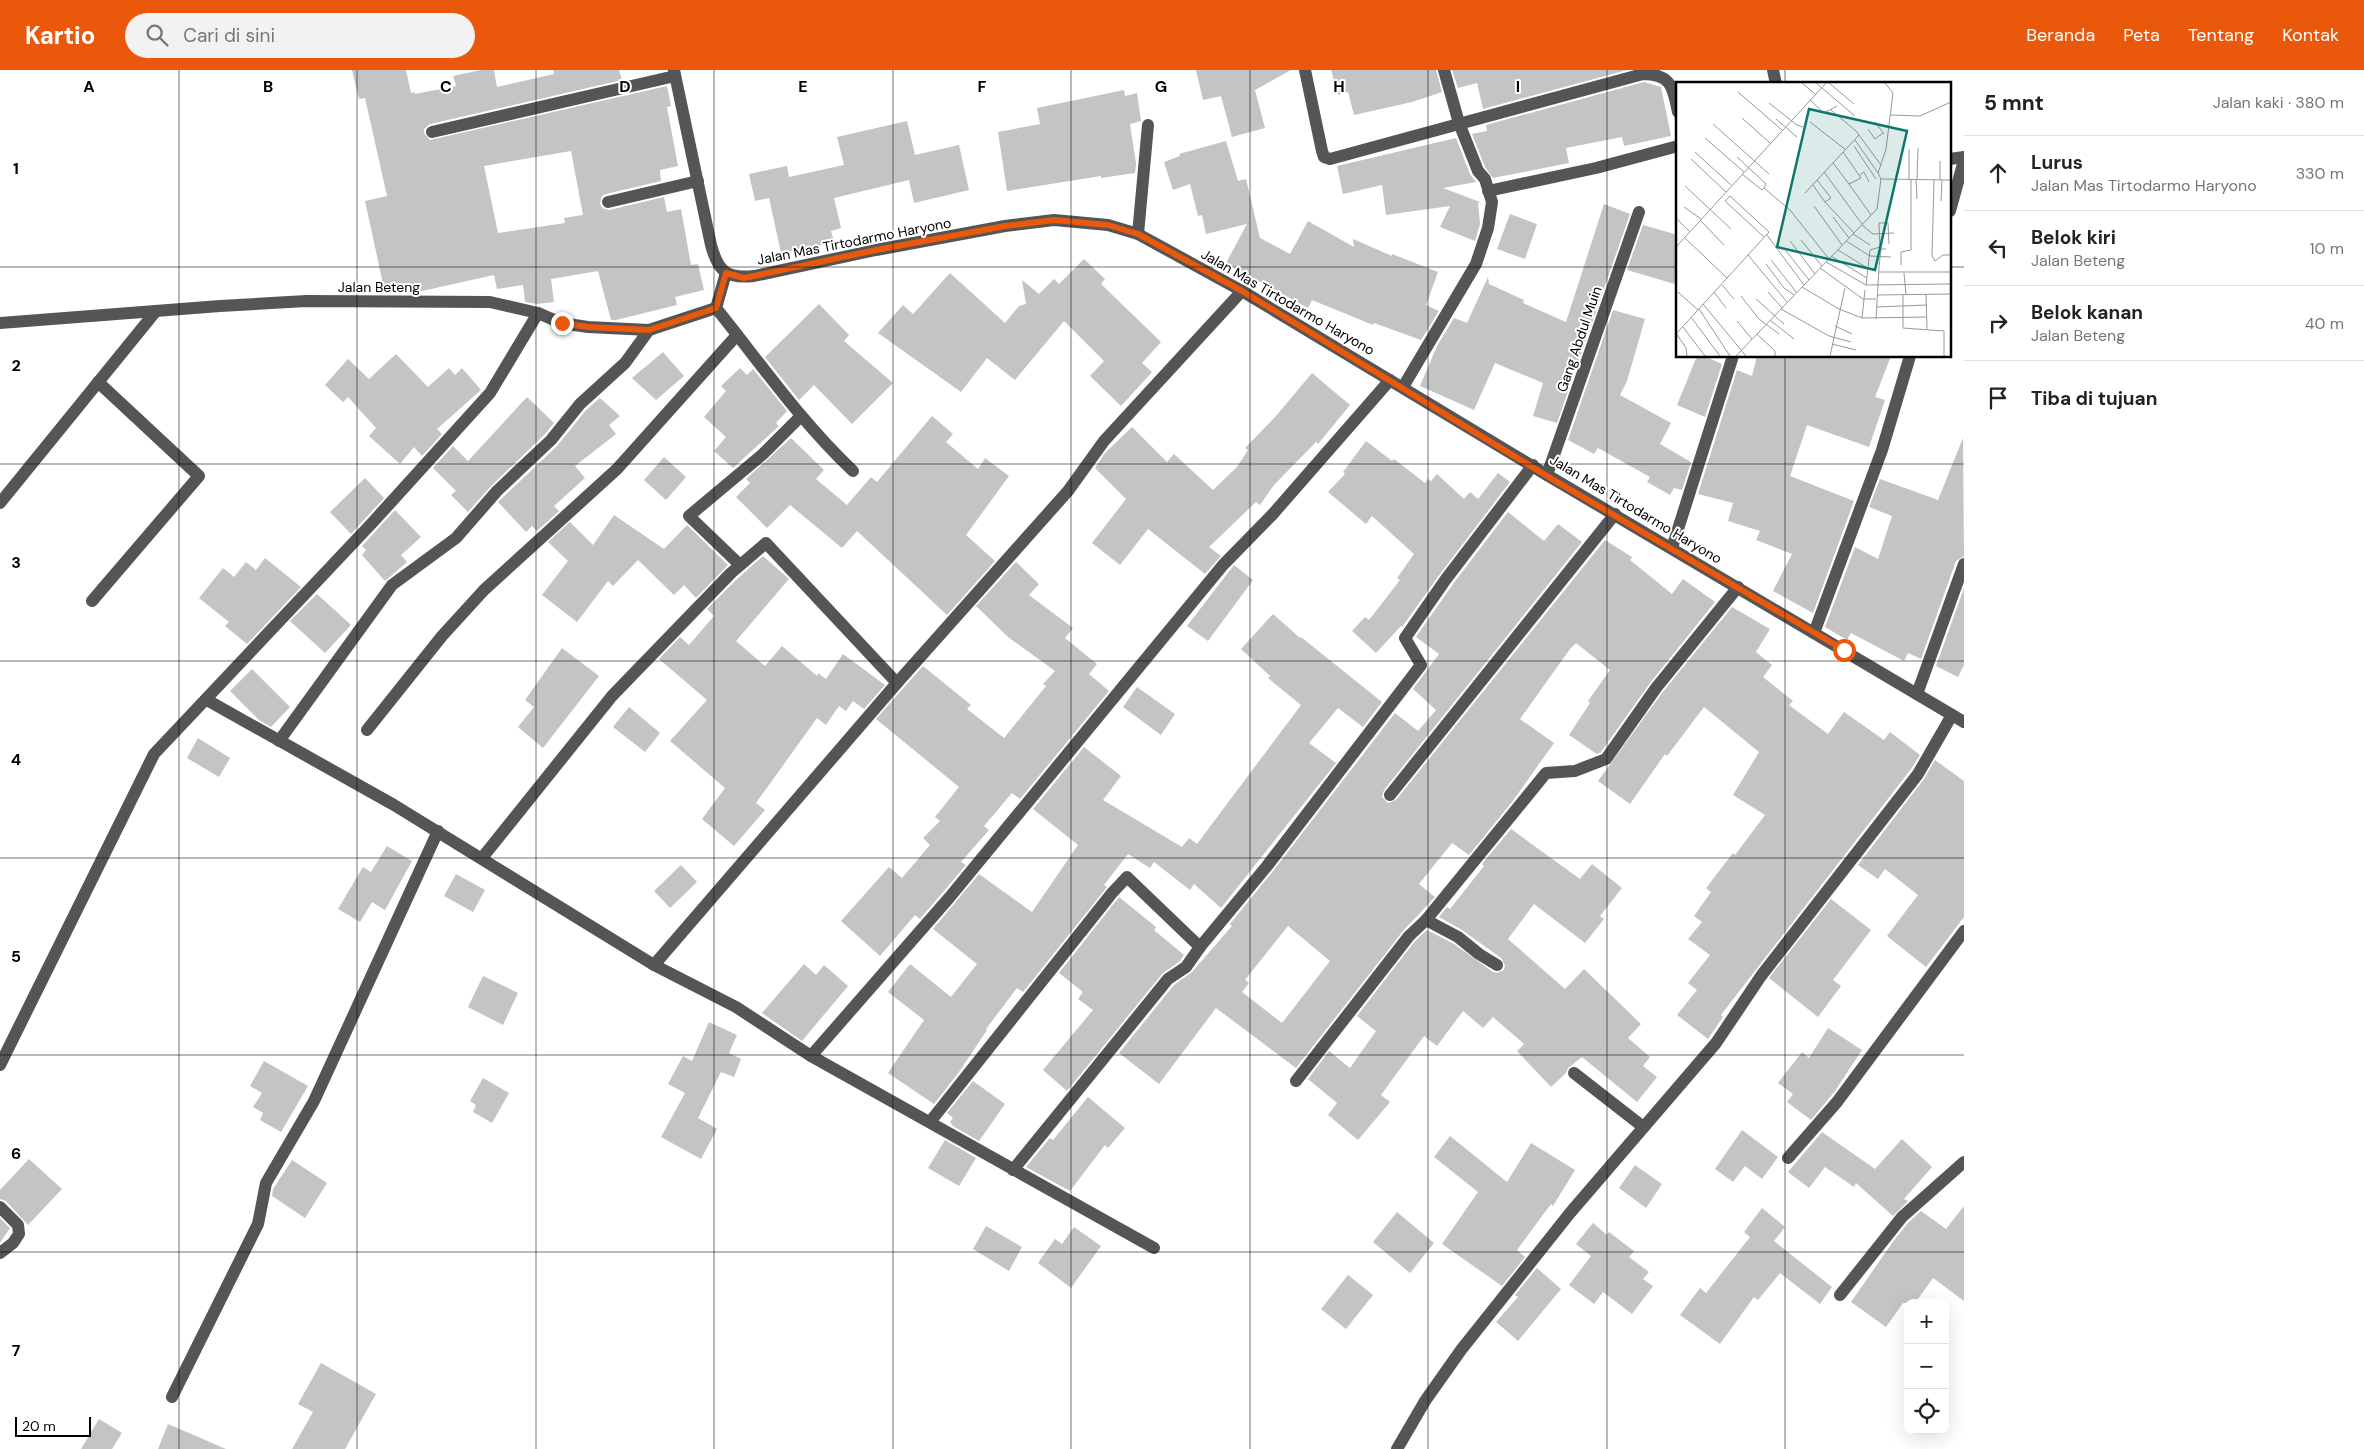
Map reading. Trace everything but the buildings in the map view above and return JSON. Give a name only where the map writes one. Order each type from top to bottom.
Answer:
[{"type":"street","points":[[1305,70],[1324,157],[1330,159],[1643,74],[1657,74],[1668,81],[1673,89],[1676,103]]},
{"type":"street","points":[[1403,387],[1476,264],[1488,228],[1492,202],[1486,179],[1478,171],[1459,123],[1444,70]]},
{"type":"street","points":[[432,132],[674,73],[714,255],[720,268],[726,273],[716,308],[800,417],[853,472]]},
{"type":"street","points":[[1138,234],[1148,124]]},
{"type":"street","points":[[1488,191],[1596,168],[1676,147]]},
{"type":"street","points":[[1952,203],[1964,158]]},
{"type":"street","points":[[608,202],[698,181]]},
{"type":"street","name":"Gang Abdul Muin","points":[[1547,476],[1638,212]]},
{"type":"street","name":"Jalan Mas Tirtodarmo Haryono","points":[[726,273],[744,278],[1005,226],[1054,220],[1108,225],[1138,234],[1242,291],[1533,465],[1547,476],[1615,514],[1964,722]]},
{"type":"street","points":[[654,965],[897,683],[1068,490],[1104,441],[1242,291]]},
{"type":"street","name":"Jalan Beteng","points":[[0,323],[306,301],[490,302],[538,313],[562,323],[588,327],[649,330],[716,308]]},
{"type":"street","points":[[0,503],[156,311]]},
{"type":"street","points":[[0,1065],[154,754],[207,700],[490,393],[538,313]]},
{"type":"street","points":[[280,741],[392,585],[456,538],[497,491],[551,440],[580,404],[625,363],[649,330]]},
{"type":"street","points":[[367,730],[442,636],[484,590],[617,469],[737,335]]},
{"type":"street","points":[[1672,548],[1732,358]]},
{"type":"street","points":[[1814,633],[1882,450],[1909,358]]},
{"type":"street","points":[[811,1056],[950,898],[1222,565],[1272,515],[1390,380]]},
{"type":"street","points":[[92,601],[199,476],[98,382]]},
{"type":"street","points":[[740,565],[689,516],[763,454],[800,417]]},
{"type":"street","points":[[1013,1170],[1168,979],[1186,967],[1200,947],[1267,866],[1421,665],[1405,638],[1446,579],[1533,465]]},
{"type":"street","points":[[1390,795],[1615,514]]},
{"type":"street","points":[[482,858],[612,696],[740,565],[766,543],[897,683]]},
{"type":"street","points":[[1917,694],[1964,564]]},
{"type":"street","points":[[1296,1081],[1409,936],[1426,920],[1546,773],[1575,770],[1606,759],[1656,688],[1738,588]]},
{"type":"street","points":[[207,700],[438,831],[654,965],[736,1007],[811,1056],[1154,1248]]},
{"type":"street","points":[[1397,1449],[1425,1401],[1461,1350],[1642,1126],[1716,1043],[1761,976],[1918,774],[1952,715]]},
{"type":"street","points":[[172,1397],[258,1224],[266,1183],[314,1101],[438,831]]},
{"type":"street","points":[[930,1122],[1112,893],[1127,877],[1200,947]]},
{"type":"street","points":[[1426,920],[1458,937],[1479,954],[1497,965]]},
{"type":"street","points":[[1788,1158],[1837,1102],[1964,931]]},
{"type":"street","points":[[1574,1072],[1642,1126]]},
{"type":"street","points":[[1840,1295],[1902,1217],[1964,1162]]},
{"type":"street","points":[[0,1207],[18,1225],[19,1234],[13,1243],[0,1253]]},
{"type":"route","points":[[562,323],[588,327],[649,330],[716,308],[726,273],[744,278],[876,250],[1005,226],[1054,220],[1108,225],[1138,234],[1242,291],[1533,465],[1547,476],[1615,514],[1844,650]]}]
